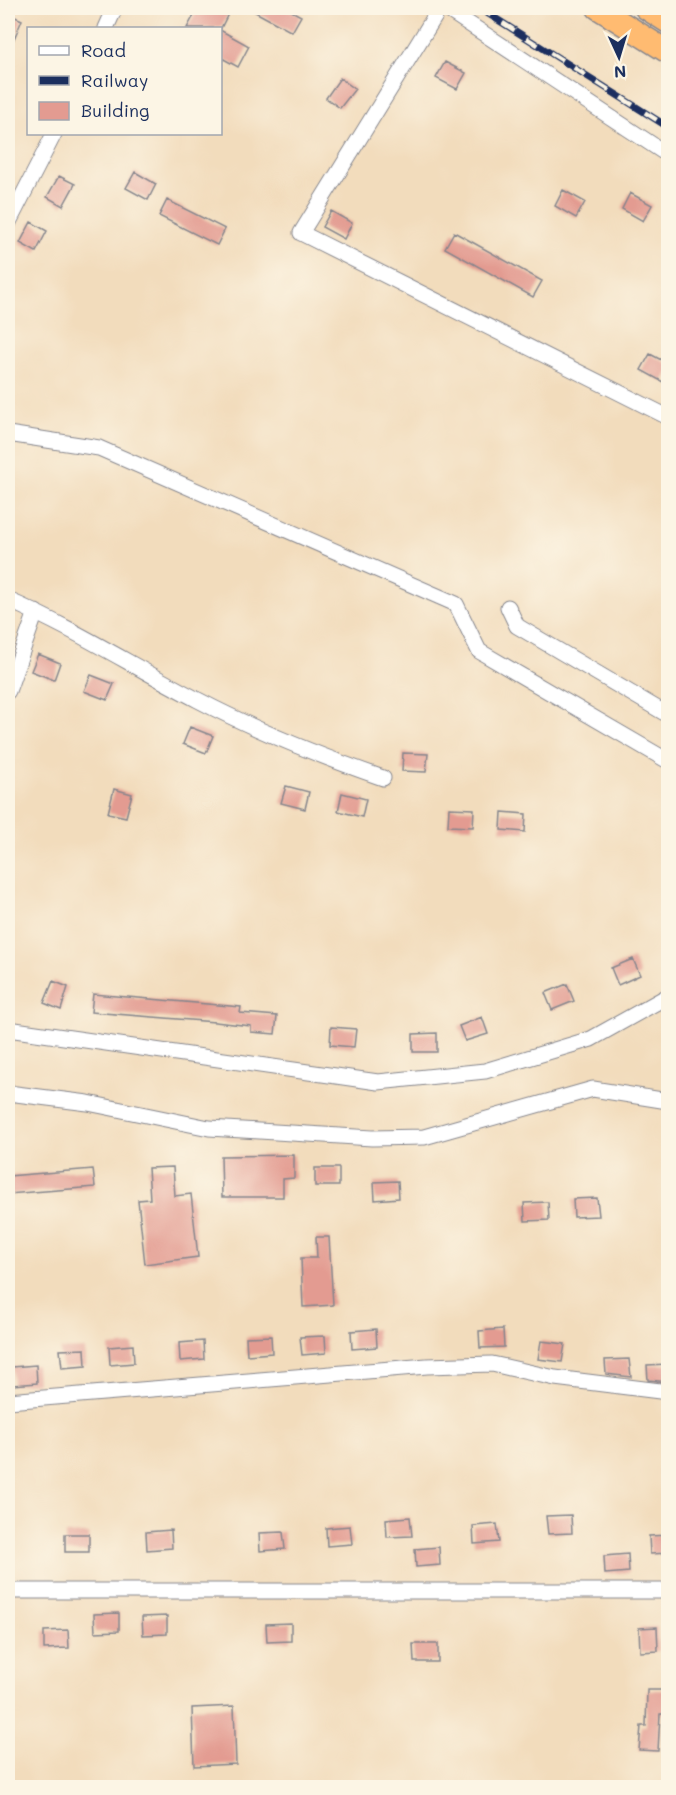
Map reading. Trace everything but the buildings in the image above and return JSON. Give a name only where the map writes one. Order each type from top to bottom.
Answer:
[{"type":"highway","points":[[598,8],[669,52]]},
{"type":"highway","points":[[646,8],[669,22]]},
{"type":"street","points":[[106,27],[115,8]]},
{"type":"street","points":[[440,8],[301,233],[669,417]]},
{"type":"street","points":[[445,8],[669,155]]},
{"type":"street","points":[[8,224],[53,135]]},
{"type":"street","points":[[8,434],[99,448],[456,604],[479,651],[669,761]]},
{"type":"street","points":[[8,600],[36,612],[200,701],[318,755],[383,778]]},
{"type":"street","points":[[508,607],[517,626],[669,715]]},
{"type":"street","points":[[8,691],[36,612]]},
{"type":"street","points":[[8,1029],[378,1082],[485,1071],[591,1039],[669,996]]},
{"type":"street","points":[[8,1093],[88,1103],[209,1128],[372,1138],[424,1137],[593,1089],[669,1101]]},
{"type":"street","points":[[8,1401],[427,1366],[492,1364],[555,1378],[669,1392]]},
{"type":"street","points":[[8,1591],[669,1591]]},
{"type":"railway","points":[[479,8],[668,127]]}]
